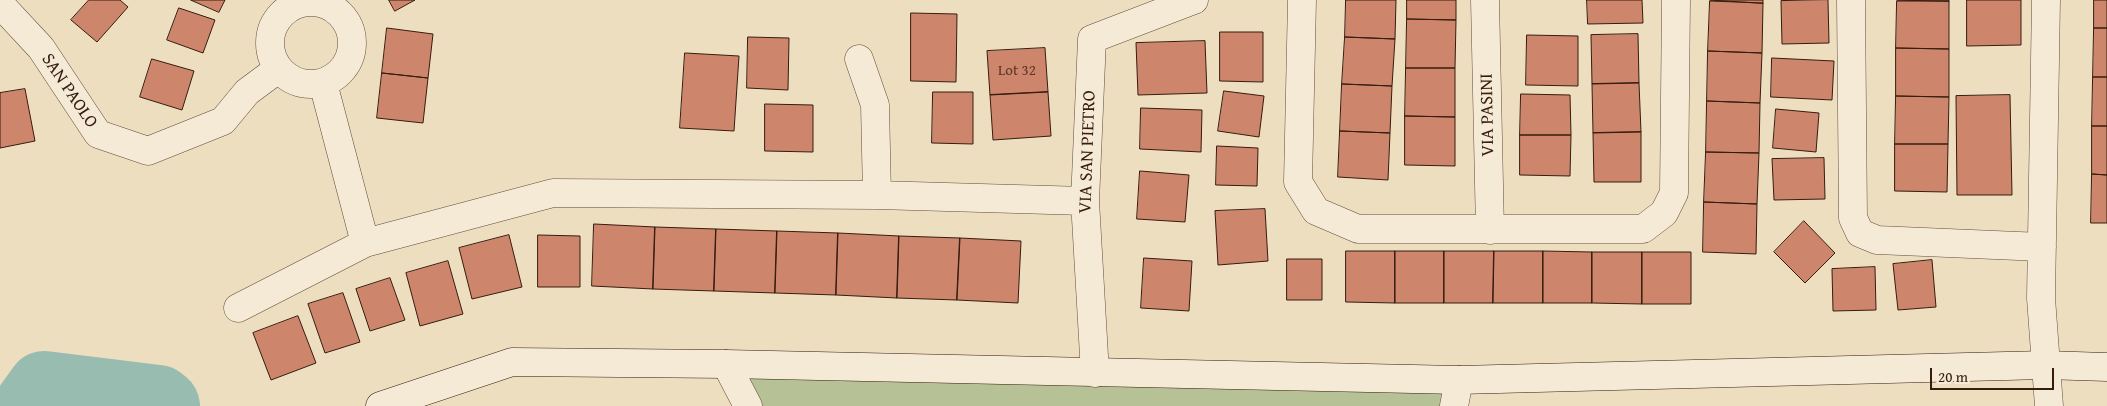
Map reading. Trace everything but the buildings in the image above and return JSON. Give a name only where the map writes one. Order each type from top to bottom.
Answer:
[{"type":"street","name":"VIA SAN PIETRO","points":[[1095,373],[1085,201],[1092,39],[1194,0]]},
{"type":"street","points":[[1302,0],[1298,182],[1316,211],[1358,229],[1490,230],[1643,229],[1664,213],[1674,193],[1676,0]]},
{"type":"street","name":"VIA PASINI","points":[[1485,0],[1490,230]]},
{"type":"street","points":[[1851,0],[1853,218],[1860,233],[1877,240],[2042,247]]},
{"type":"street","points":[[2046,0],[2041,298],[2048,406]]},
{"type":"street","points":[[297,1],[315,1],[331,7],[343,17],[352,33],[352,48],[347,64],[337,76],[323,83],[305,85],[292,80],[278,70],[271,55],[268,38],[274,22],[286,9],[297,1]]},
{"type":"street","name":"SAN PAOLO","points":[[0,4],[41,48],[98,134],[148,151],[223,121],[247,92],[278,70]]},
{"type":"street","points":[[859,59],[875,105],[877,196]]},
{"type":"street","points":[[323,83],[365,243]]},
{"type":"street","points":[[238,308],[365,243],[553,194],[877,196],[1085,201]]},
{"type":"street","points":[[380,406],[512,362],[726,364],[1095,373],[1456,393],[2045,365],[2107,367]]},
{"type":"street","points":[[726,364],[748,406]]},
{"type":"green space","points":[[726,364],[1459,380],[1454,406],[748,406]]},
{"type":"waterway","points":[[31,406],[44,388],[158,402],[163,406]]}]
